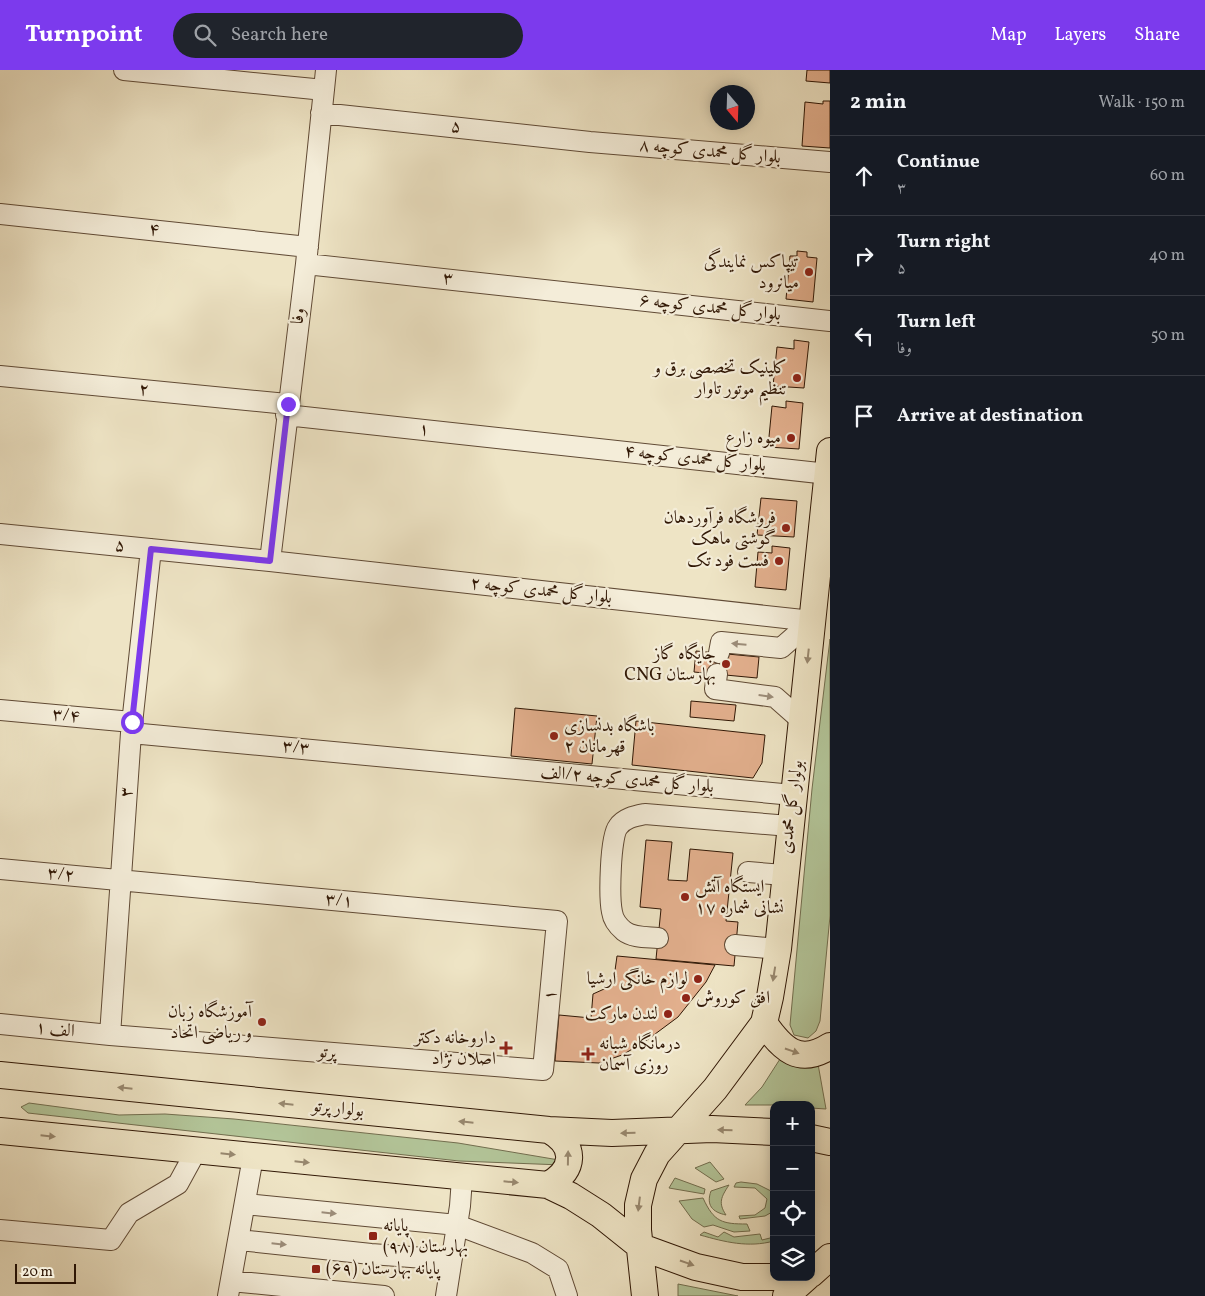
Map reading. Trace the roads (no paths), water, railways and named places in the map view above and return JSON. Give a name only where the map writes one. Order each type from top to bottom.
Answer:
[{"type":"main road","name":"بولوار گل محمدی","points":[[645,1296],[638,1230],[638,1205],[644,1179],[657,1154],[715,1089],[764,1023],[770,997],[778,949],[784,875],[829,462]]},
{"type":"main road","points":[[764,1023],[785,1050],[801,1054],[818,1054],[830,1046]]},
{"type":"main road","points":[[0,1075],[0,1082]]},
{"type":"main road","name":"بولوار پرتو","points":[[0,1075],[549,1130],[612,1133],[676,1132],[712,1129],[770,1132]]},
{"type":"main road","points":[[548,1185],[561,1178],[568,1166],[569,1151],[562,1138],[549,1130]]},
{"type":"main road","points":[[0,1131],[548,1185],[571,1196],[601,1215],[641,1247],[696,1267],[742,1276],[770,1277]]},
{"type":"main road","points":[[815,1139],[830,1142]]},
{"type":"main road","points":[[786,1296],[817,1270]]},
{"type":"street","points":[[124,70],[324,90]]},
{"type":"street","name":"وفا","points":[[270,561],[307,255],[326,70]]},
{"type":"street","name":"۵","points":[[321,113],[590,142]]},
{"type":"street","name":"بلوار گل محمدی کوچه ۸","points":[[590,142],[830,162]]},
{"type":"street","name":"۴","points":[[0,214],[307,255]]},
{"type":"street","name":"۳","points":[[307,255],[590,294]]},
{"type":"street","name":"بلوار گل محمدی کوچه ۶","points":[[590,294],[830,321]]},
{"type":"street","name":"۲","points":[[0,376],[287,410]]},
{"type":"street","name":"۱","points":[[287,410],[562,445]]},
{"type":"street","name":"بلوار گل محمدی کوچه ۴","points":[[562,445],[829,462]]},
{"type":"street","name":"۵","points":[[0,534],[270,561]]},
{"type":"street","name":"۳","points":[[110,1035],[122,882],[131,727],[151,549]]},
{"type":"street","name":"بلوار گل محمدی کوچه ۲","points":[[270,561],[812,621]]},
{"type":"street","points":[[719,653],[720,642],[781,648],[812,621]]},
{"type":"street","points":[[717,674],[715,689],[775,697],[802,720]]},
{"type":"street","name":"۳/۴","points":[[0,710],[131,727]]},
{"type":"street","name":"۳/۳","points":[[131,727],[461,764]]},
{"type":"street","name":"بلوار گل محمدی کوچه ۲/الف","points":[[461,764],[793,795]]},
{"type":"street","points":[[658,938],[625,932],[617,924],[612,911],[612,838],[618,825],[630,816],[645,814],[790,826]]},
{"type":"street","name":"۳/۲","points":[[0,869],[122,882]]},
{"type":"street","points":[[748,872],[784,875]]},
{"type":"street","name":"۳/۱","points":[[122,882],[557,921]]},
{"type":"street","name":"۱","points":[[543,1070],[557,921]]},
{"type":"street","points":[[736,945],[778,949]]},
{"type":"street","name":"۱ الف","points":[[0,1024],[110,1035]]},
{"type":"street","name":"پرتو","points":[[110,1035],[543,1070]]},
{"type":"street","points":[[0,1230],[111,1240],[129,1213],[178,1184],[196,1151]]},
{"type":"street","points":[[253,1157],[230,1288],[384,1296]]},
{"type":"street","points":[[446,1296],[462,1178]]},
{"type":"street","points":[[245,1204],[457,1225],[532,1253],[558,1269],[567,1296]]},
{"type":"street","points":[[239,1240],[371,1254],[451,1260]]},
{"type":"place","name":"تیپاکس نمایندگی میانرود","points":[[809,272]]},
{"type":"place","name":"کلینیک تخصصی برق و تنظیم موتور تاوار","points":[[797,378]]},
{"type":"place","name":"میوه زارع","points":[[791,438]]},
{"type":"place","name":"فروشگاه فرآوردهان گوشتی ماهک","points":[[786,528]]},
{"type":"place","name":"فست فود تک","points":[[779,561]]},
{"type":"place","name":"جایگاه گاز CNG بهارستان","points":[[726,664]]},
{"type":"place","name":"باشگاه بدنسازی قهرمانان ۲","points":[[554,736]]},
{"type":"place","name":"ایستگاه آتش نشانی شماره ۱۷","points":[[685,897]]},
{"type":"place","name":"لوازم خانگی ارشیا","points":[[698,979]]},
{"type":"place","name":"افق کوروش","points":[[686,998]]},
{"type":"place","name":"لندن مارکت","points":[[668,1014]]},
{"type":"place","name":"آموزشگاه زبان و ریاضی اتحاد","points":[[262,1022]]},
{"type":"place","name":"داروخانه دکتر اصلان نژاد","points":[[506,1048]]},
{"type":"place","name":"درمانگاه شبانه روزی آسمان","points":[[588,1054]]},
{"type":"place","name":"پایانه بهارستان (۹۸)","points":[[373,1236]]},
{"type":"place","name":"پایانه بهارستان (۶۹)","points":[[316,1269]]}]
